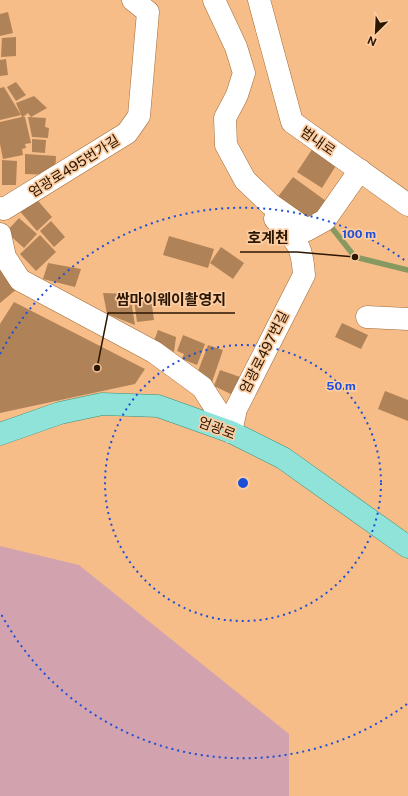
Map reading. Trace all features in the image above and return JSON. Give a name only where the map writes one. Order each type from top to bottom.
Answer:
[{"type":"main road","name":"엄광로","points":[[0,434],[60,413],[102,404],[158,406],[231,432],[283,458],[408,547]]},
{"type":"street","points":[[214,0],[236,47],[244,73],[237,95],[225,118],[226,145],[245,180],[270,204],[307,230],[325,220],[360,170]]},
{"type":"street","name":"범내로","points":[[259,0],[292,122],[404,199]]},
{"type":"street","name":"엄광로495번가길","points":[[0,208],[4,209],[127,133],[139,116],[147,4]]},
{"type":"street","name":"엄광로497번길","points":[[231,432],[236,409],[304,275],[302,256],[296,240],[270,214],[249,203],[236,190],[245,180]]},
{"type":"street","points":[[0,234],[5,257],[20,280],[154,352],[202,387],[231,432]]},
{"type":"street","points":[[367,317],[408,319]]},
{"type":"shaded area","points":[[0,546],[79,565],[289,734],[289,796],[0,796]]},
{"type":"building","points":[[8,12],[13,33],[0,36],[0,14]]},
{"type":"building","points":[[16,37],[16,56],[1,57],[2,38]]},
{"type":"building","points":[[6,59],[8,75],[0,76],[0,60]]},
{"type":"building","points":[[16,82],[26,95],[16,101],[7,87]]},
{"type":"building","points":[[4,87],[21,115],[0,120],[0,88]]},
{"type":"building","points":[[34,96],[47,108],[31,117],[28,113],[23,117],[25,117],[31,143],[25,144],[26,148],[22,149],[23,155],[3,159],[0,144],[0,122],[22,117],[16,103]]},
{"type":"building","points":[[28,117],[46,118],[45,127],[49,128],[48,138],[32,137]]},
{"type":"building","points":[[32,139],[46,140],[45,153],[32,152]]},
{"type":"building","points":[[313,148],[337,164],[322,188],[297,172]]},
{"type":"building","points":[[25,154],[56,156],[55,175],[25,174]]},
{"type":"building","points":[[2,160],[17,161],[16,185],[2,185]]},
{"type":"building","points":[[293,177],[326,201],[310,222],[277,198]]},
{"type":"building","points":[[33,195],[52,217],[37,231],[17,208]]},
{"type":"building","points":[[19,218],[37,234],[24,248],[6,232]]},
{"type":"building","points":[[51,221],[65,237],[54,247],[40,231]]},
{"type":"building","points":[[40,235],[56,252],[36,271],[20,254]]},
{"type":"building","points":[[169,236],[214,249],[208,268],[163,255]]},
{"type":"building","points":[[221,247],[244,263],[233,279],[210,263]]},
{"type":"building","points":[[48,263],[81,269],[75,287],[43,279]]},
{"type":"building","points":[[0,268],[18,288],[0,303]]},
{"type":"building","points":[[103,293],[130,294],[135,325],[107,314]]},
{"type":"building","points":[[151,298],[154,320],[137,322],[134,300]]},
{"type":"building","points":[[14,302],[145,369],[135,384],[0,413],[0,324]]},
{"type":"building","points":[[342,323],[368,335],[361,349],[335,337]]},
{"type":"building","points":[[158,330],[176,337],[174,352],[154,341]]},
{"type":"building","points":[[183,335],[205,344],[197,365],[182,359],[184,354],[177,351]]},
{"type":"building","points":[[208,345],[223,350],[211,385],[195,379]]},
{"type":"building","points":[[220,370],[243,378],[235,396],[214,386]]},
{"type":"building","points":[[385,391],[408,400],[408,421],[378,409]]},
{"type":"waterway","points":[[328,223],[355,257],[408,270]]},
{"type":"place","name":"호계천","points":[[355,257]]},
{"type":"place","name":"쌈마이웨이촬영지","points":[[97,368]]}]
